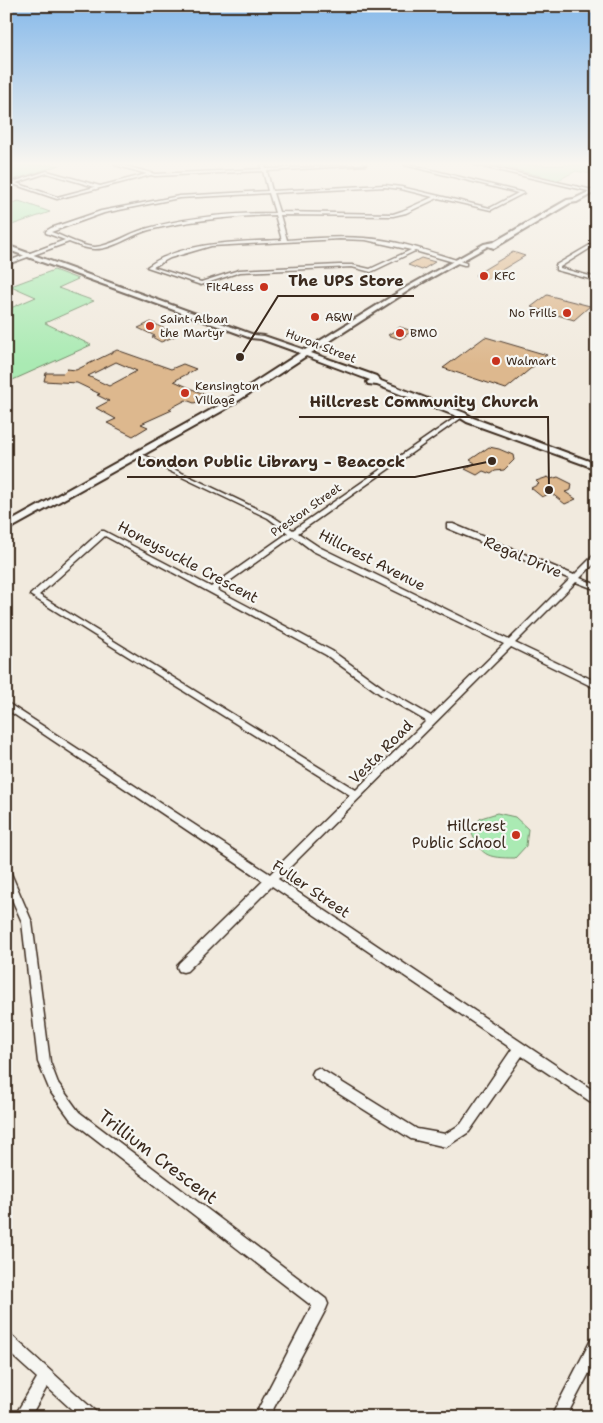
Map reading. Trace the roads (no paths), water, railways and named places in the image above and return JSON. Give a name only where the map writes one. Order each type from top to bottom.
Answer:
[{"type":"main road","points":[[6,528],[252,389],[265,385],[306,356],[461,263],[493,247],[496,243],[516,231]]},
{"type":"main road","name":"Huron Street","points":[[6,247],[253,337],[258,341],[306,356],[367,382],[378,383],[462,414],[476,416],[597,460]]},
{"type":"main road","name":"Huron Street","points":[[462,414],[470,420],[597,467]]},
{"type":"street","points":[[49,231],[94,248],[140,231]]},
{"type":"street","points":[[282,231],[285,240]]},
{"type":"street","points":[[414,250],[371,271],[352,266],[239,271],[201,284],[150,267],[168,257],[211,245],[340,238],[366,239],[414,250],[461,263]]},
{"type":"street","points":[[6,264],[69,240]]},
{"type":"street","points":[[597,242],[558,266],[558,269],[597,280]]},
{"type":"street","name":"Preston Street","points":[[212,590],[462,414]]},
{"type":"street","name":"Hillcrest Avenue","points":[[138,454],[270,517],[316,550],[597,686]]},
{"type":"street","name":"Regal Drive","points":[[450,526],[597,588]]},
{"type":"street","name":"Honeysuckle Crescent","points":[[357,795],[34,596],[104,533],[329,653],[383,692],[432,721]]},
{"type":"street","name":"Vesta Road","points":[[183,967],[597,557]]},
{"type":"street","name":"Fuller Street","points":[[6,705],[271,880],[597,1100]]},
{"type":"street","name":"Trillium Crescent","points":[[6,874],[27,922],[44,1062],[54,1087],[75,1116],[321,1304],[261,1417]]},
{"type":"street","points":[[318,1074],[415,1136],[446,1141],[465,1128],[520,1048]]},
{"type":"street","points":[[6,1340],[91,1417]]},
{"type":"street","points":[[558,1417],[597,1342]]},
{"type":"street","points":[[21,1417],[46,1376]]},
{"type":"place","name":"KFC","points":[[484,276]]},
{"type":"place","name":"Fit4Less","points":[[264,287]]},
{"type":"place","name":"No Frills","points":[[567,313]]},
{"type":"place","name":"A&W","points":[[315,317]]},
{"type":"place","name":"Saint Alban the Martyr","points":[[150,326]]},
{"type":"place","name":"BMO","points":[[400,333]]},
{"type":"place","name":"The UPS Store","points":[[240,357]]},
{"type":"place","name":"Walmart","points":[[496,361]]},
{"type":"place","name":"Kensington Village","points":[[185,393]]},
{"type":"place","name":"London Public Library - Beacock","points":[[492,461]]},
{"type":"place","name":"Hillcrest Community Church","points":[[549,490]]},
{"type":"place","name":"Hillcrest Public School","points":[[516,835]]}]
